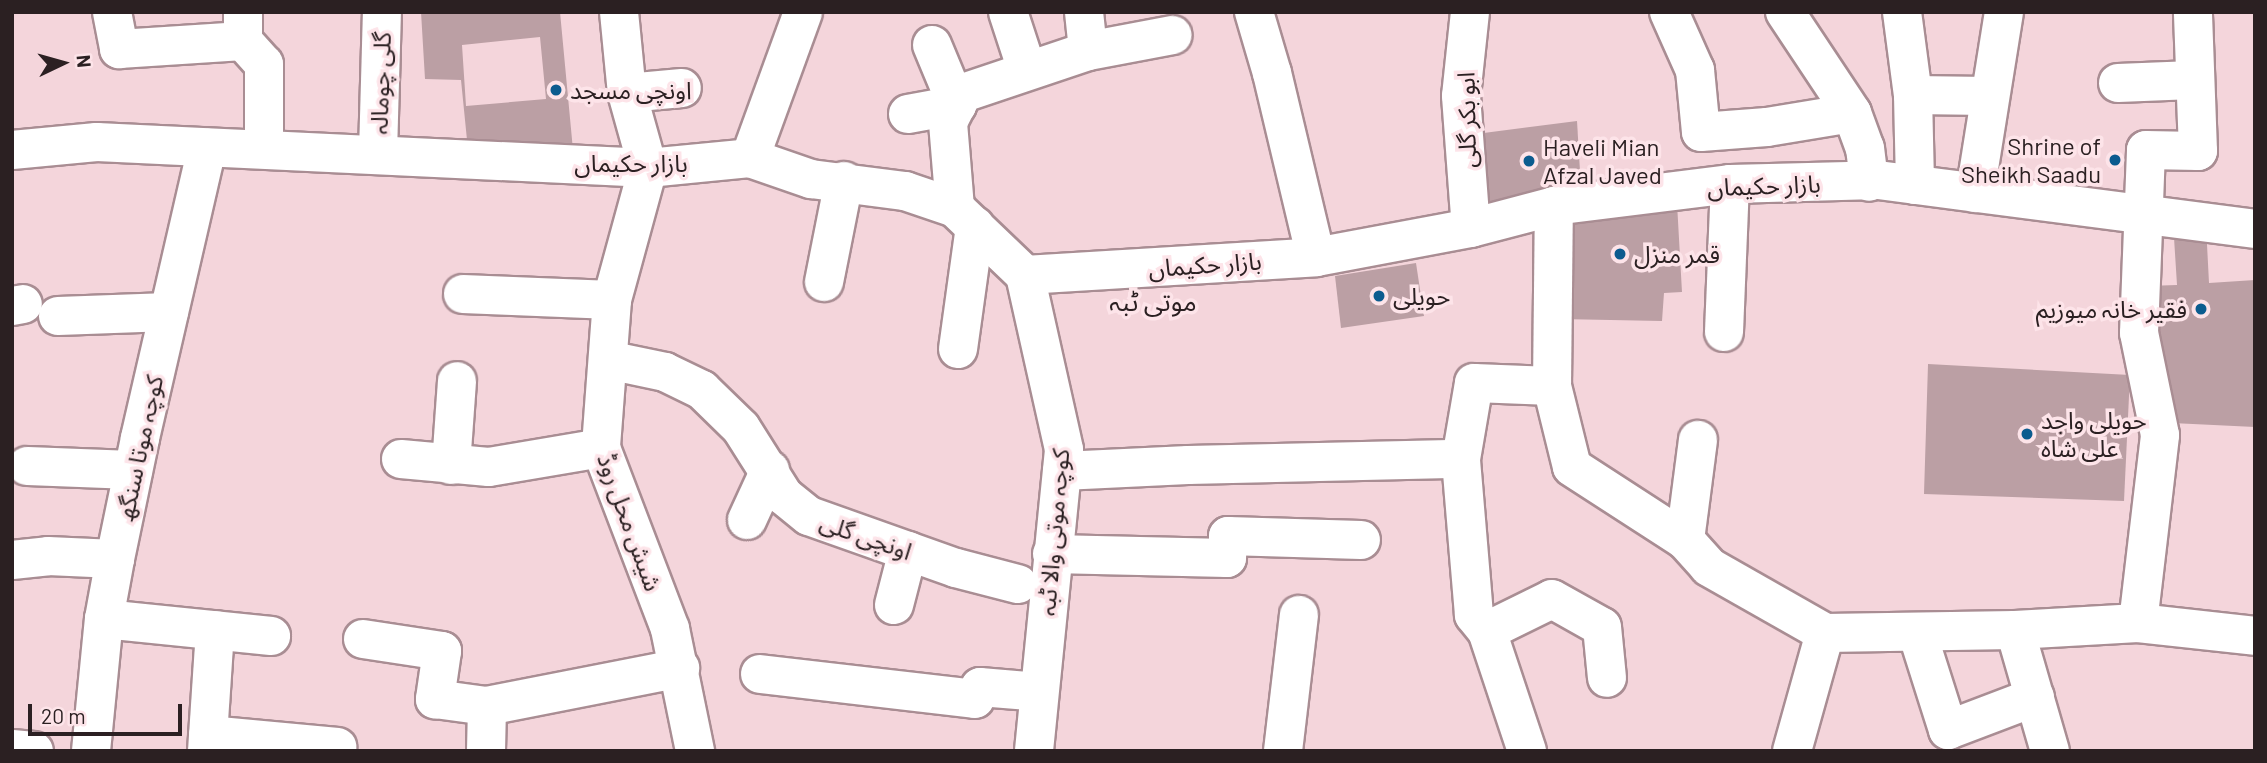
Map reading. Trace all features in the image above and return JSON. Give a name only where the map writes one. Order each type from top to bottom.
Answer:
[{"type":"street","points":[[112,12],[119,49],[243,26],[264,64],[264,149]]},
{"type":"street","name":"گلی چومالہ","points":[[377,153],[382,12]]},
{"type":"street","points":[[619,12],[627,93],[648,168]]},
{"type":"street","points":[[750,158],[803,12]]},
{"type":"street","points":[[1008,12],[1027,70]]},
{"type":"street","points":[[1084,12],[1088,51]]},
{"type":"street","points":[[1254,12],[1272,73],[1316,257]]},
{"type":"street","name":"ابو بکر گلی","points":[[1470,12],[1461,96],[1471,228]]},
{"type":"street","points":[[1669,12],[1695,70],[1701,132],[1768,127],[1852,113]]},
{"type":"street","points":[[1785,12],[1852,113],[1865,148],[1869,182]]},
{"type":"street","points":[[1902,12],[1913,94],[1915,185]]},
{"type":"street","points":[[1975,193],[2004,12]]},
{"type":"street","points":[[2138,623],[2160,435],[2139,333],[2146,150],[2198,151],[2193,80],[2193,12]]},
{"type":"street","points":[[958,349],[965,217],[948,122],[963,93],[1088,51],[1173,35]]},
{"type":"street","points":[[932,45],[957,105]]},
{"type":"street","points":[[2118,83],[2193,80]]},
{"type":"street","points":[[627,93],[682,88]]},
{"type":"street","points":[[1913,94],[1989,96]]},
{"type":"street","points":[[908,114],[957,105]]},
{"type":"street","name":"بازار حکیماں","points":[[12,149],[97,142],[377,153],[648,168],[750,158],[811,179],[844,181],[905,191],[965,217],[1025,275],[1316,257],[1471,228],[1554,205],[1730,184],[1869,182],[1915,185],[2255,229]]},
{"type":"street","name":"کوچہ موتا سنگھ","points":[[91,751],[104,619],[115,559],[207,148]]},
{"type":"street","name":"شیش محل روڈ","points":[[648,168],[612,300],[601,448],[670,629],[695,751]]},
{"type":"street","points":[[824,282],[844,181]]},
{"type":"street","points":[[1724,332],[1730,184]]},
{"type":"street","points":[[1554,205],[1552,386],[1572,467],[1685,540],[1709,567],[1825,633],[2015,630],[2138,623],[2255,636]]},
{"type":"street","name":"کوچہ موتی والا ٹبہ","points":[[1025,275],[1064,450],[1034,751]]},
{"type":"street","points":[[463,294],[612,300]]},
{"type":"street","points":[[31,309],[169,312]]},
{"type":"street","name":"اونچی گلی","points":[[608,360],[665,372],[702,390],[741,428],[784,496],[808,516],[908,551],[1017,584]]},
{"type":"street","points":[[451,465],[457,381]]},
{"type":"street","points":[[1527,751],[1487,631],[1474,615],[1461,459],[1474,383],[1552,386]]},
{"type":"street","points":[[1685,540],[1698,440]]},
{"type":"street","points":[[401,459],[489,467],[601,448]]},
{"type":"street","points":[[1062,471],[1188,465],[1461,459]]},
{"type":"street","points":[[27,466],[133,470]]},
{"type":"street","points":[[747,520],[769,470]]},
{"type":"street","points":[[1052,554],[1227,558],[1228,536],[1361,540]]},
{"type":"street","points":[[894,605],[908,551]]},
{"type":"street","points":[[12,560],[48,556],[115,559]]},
{"type":"street","points":[[1487,631],[1552,599],[1602,627],[1607,678]]},
{"type":"street","points":[[1283,751],[1299,615]]},
{"type":"street","points":[[104,619],[271,636]]},
{"type":"street","points":[[215,630],[208,743],[337,747]]},
{"type":"street","points":[[2015,630],[2050,751]]},
{"type":"street","points":[[1917,632],[1948,730],[2035,697]]},
{"type":"street","points":[[1792,751],[1825,633]]},
{"type":"street","points":[[363,639],[442,651],[435,699],[487,706],[680,668]]},
{"type":"street","points":[[760,674],[975,699],[980,687],[1039,692]]},
{"type":"street","points":[[486,751],[487,706]]},
{"type":"street","points":[[12,749],[34,751]]},
{"type":"building","name":"اونچی مسجد","points":[[421,12],[560,12],[573,150],[467,140],[461,80],[425,79]],"holes":[[[540,37],[546,99],[466,106],[462,45]]]},
{"type":"building","name":"Haveli Mian Afzal Javed","points":[[1577,121],[1581,188],[1483,209],[1476,134]]},
{"type":"building","name":"قمر منزل","points":[[1677,203],[1682,292],[1664,293],[1662,321],[1559,319],[1560,215]]},
{"type":"building","name":"فقیر خانہ میوزیم","points":[[2173,222],[2206,225],[2209,283],[2255,280],[2255,427],[2172,423],[2147,286],[2177,285]]},
{"type":"building","name":"حویلی","points":[[1416,263],[1424,316],[1341,328],[1335,276]]},
{"type":"building","name":"حویلی واجد علی شاہ","points":[[1928,364],[2130,375],[2124,501],[1924,494]]},
{"type":"place","name":"اونچی مسجد","points":[[556,90]]},
{"type":"place","name":"Shrine of Sheikh Saadu","points":[[2115,160]]},
{"type":"place","name":"Haveli Mian Afzal Javed","points":[[1529,161]]},
{"type":"place","name":"قمر منزل","points":[[1620,254]]},
{"type":"place","name":"حویلی","points":[[1379,296]]},
{"type":"place","name":"فقیر خانہ میوزیم","points":[[2201,309]]},
{"type":"place","name":"حویلی واجد علی شاہ","points":[[2027,434]]},
{"type":"district","name":"موتی ٹبہ","points":[[1153,301]]}]
